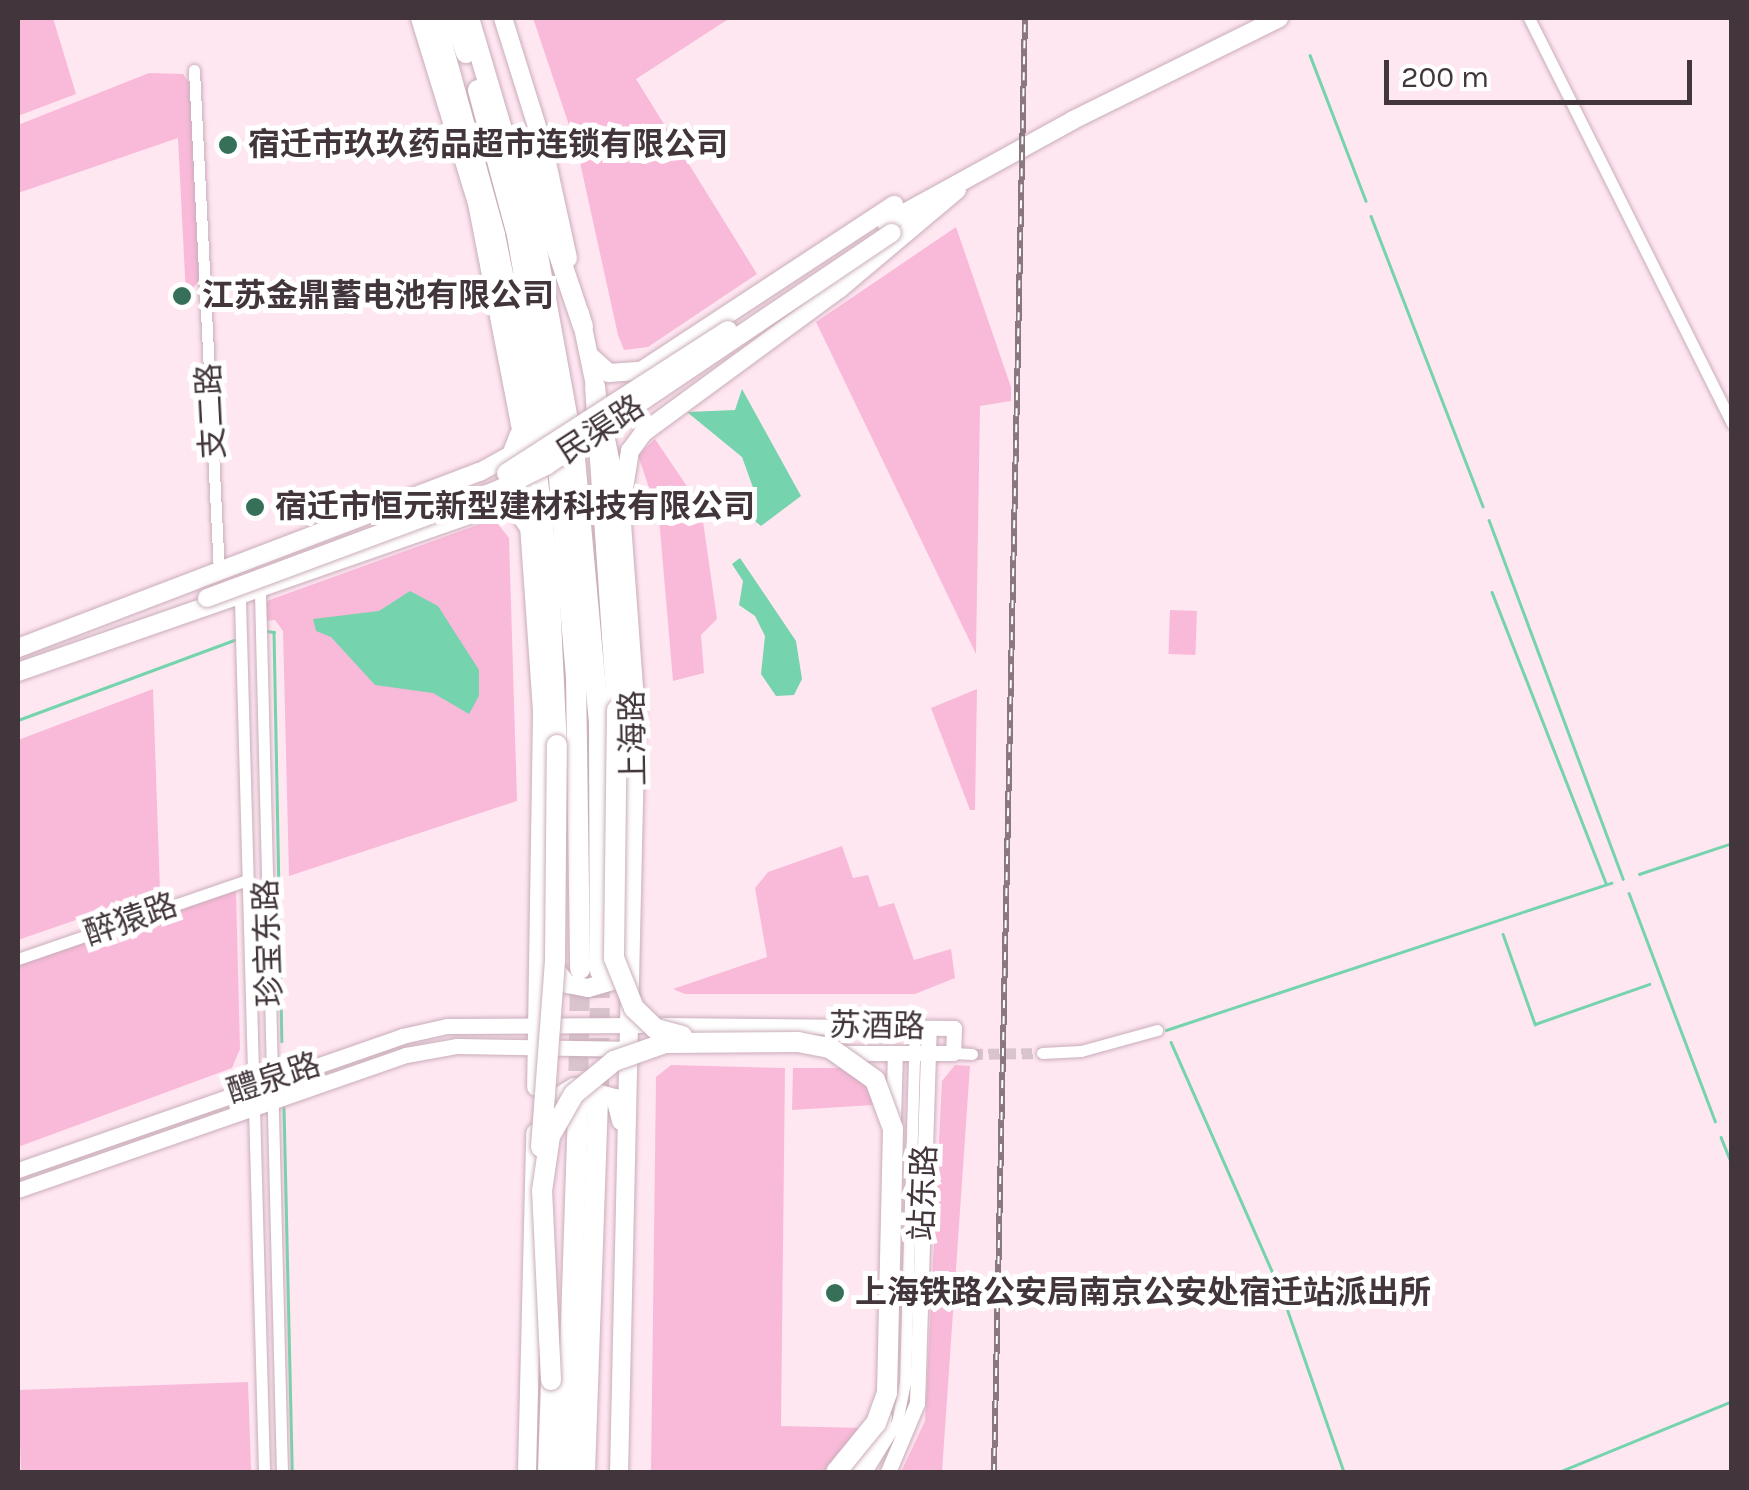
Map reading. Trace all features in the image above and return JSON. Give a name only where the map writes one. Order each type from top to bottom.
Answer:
[{"type":"highway","points":[[435,18],[494,236],[529,401],[549,578],[558,877],[540,1123],[551,1380],[548,1472]]},
{"type":"highway","name":"上海路","points":[[454,18],[517,235],[559,478],[576,676],[590,970],[600,722],[576,458],[536,244],[468,18]]},
{"type":"highway","points":[[481,18],[583,326]]},
{"type":"highway","points":[[595,386],[617,710],[614,958],[626,995],[664,1033],[764,1042]]},
{"type":"highway","points":[[542,1192],[554,1126],[600,1070],[666,1044],[798,1042],[850,1057],[875,1080],[894,1129],[886,1393],[876,1423],[836,1472]]},
{"type":"highway","points":[[566,1472],[588,1100],[585,1472]]},
{"type":"main road","points":[[420,18],[476,204],[519,413],[532,532],[542,713],[527,1472]]},
{"type":"main road","name":"上海路","points":[[503,18],[544,149],[622,510],[636,713],[632,1049],[619,1472]]},
{"type":"main road","name":"民渠路","points":[[18,670],[520,466],[961,182],[1279,18]]},
{"type":"main road","points":[[590,357],[609,372],[641,371],[890,208],[961,182]]},
{"type":"main road","points":[[622,510],[630,452],[643,432],[840,290],[961,182]]},
{"type":"main road","name":"民渠路","points":[[18,650],[499,463],[518,446],[519,413]]},
{"type":"main road","name":"民渠路","points":[[18,670],[240,600],[501,504],[519,513],[532,532]]},
{"type":"main road","name":"民渠路","points":[[18,650],[206,592]]},
{"type":"main road","points":[[540,884],[551,964],[567,984],[597,988],[626,968],[634,880]]},
{"type":"main road","points":[[532,1232],[546,1111],[564,1091],[589,1088],[615,1098],[621,1110],[625,1236]]},
{"type":"street","points":[[1529,18],[1732,424]]},
{"type":"street","name":"支二路","points":[[194,70],[219,572]]},
{"type":"street","name":"珍宝东路","points":[[260,592],[282,1472]]},
{"type":"street","name":"珍宝东路","points":[[240,600],[264,1472]]},
{"type":"street","name":"醉猿路","points":[[18,959],[245,881]]},
{"type":"street","name":"醴泉路","points":[[18,1170],[254,1084],[447,1026],[538,1024]]},
{"type":"street","name":"苏酒路","points":[[538,1024],[954,1028],[953,1054],[538,1049]]},
{"type":"street","name":"站东路","points":[[888,1472],[917,1403],[922,1028]]},
{"type":"street","points":[[1042,1053],[1081,1050],[1158,1030]]},
{"type":"street","name":"醴泉路","points":[[18,1190],[274,1097],[457,1046],[538,1049]]},
{"type":"street","points":[[866,1053],[894,1086]]},
{"type":"street","name":"站东路","points":[[855,1472],[879,1440],[885,1408],[894,1054]]},
{"type":"street","points":[[866,1472],[886,1445],[903,1402],[914,1138],[922,1054]]},
{"type":"street","points":[[953,1054],[972,1054]]},
{"type":"shaded area","points":[[18,18],[53,18],[76,94],[18,116]]},
{"type":"shaded area","points":[[533,18],[730,18],[636,79],[757,274],[648,347],[624,350],[618,335],[577,149]]},
{"type":"shaded area","points":[[149,73],[183,74],[191,85],[199,281],[186,296],[178,138],[18,193],[18,125]]},
{"type":"shaded area","points":[[956,227],[1011,387],[1011,401],[980,406],[976,654],[816,322]]},
{"type":"shaded area","points":[[742,389],[801,496],[761,526],[745,513],[755,493],[742,457],[687,412],[735,410]]},
{"type":"shaded area","points":[[655,439],[701,507],[717,619],[701,635],[704,673],[673,681],[659,518],[638,455]]},
{"type":"shaded area","points":[[494,519],[509,538],[517,801],[289,876],[283,631],[275,620],[266,621],[264,602]]},
{"type":"shaded area","points":[[740,558],[796,641],[802,679],[794,695],[776,696],[761,674],[765,636],[755,616],[739,605],[743,581],[732,564]]},
{"type":"shaded area","points":[[410,591],[438,606],[479,670],[479,696],[469,714],[433,693],[375,685],[331,637],[316,631],[313,619],[379,611]]},
{"type":"shaded area","points":[[1170,610],[1197,611],[1195,655],[1168,654]]},
{"type":"shaded area","points":[[153,689],[160,891],[18,940],[18,740]]},
{"type":"shaded area","points":[[977,689],[975,810],[970,810],[931,708]]},
{"type":"shaded area","points":[[842,846],[853,878],[868,875],[879,907],[894,903],[914,960],[951,949],[955,978],[915,994],[685,994],[673,989],[767,957],[755,888],[768,872]]},
{"type":"shaded area","points":[[236,891],[240,1049],[232,1068],[18,1147],[18,965]]},
{"type":"shaded area","points":[[671,1065],[785,1068],[781,1426],[864,1428],[826,1472],[651,1472],[656,1077]]},
{"type":"shaded area","points":[[955,1065],[970,1066],[942,1472],[901,1472],[925,1421],[942,1081]]},
{"type":"shaded area","points":[[793,1068],[872,1068],[873,1105],[792,1110]]},
{"type":"shaded area","points":[[248,1382],[251,1472],[21,1472],[18,1390]]},
{"type":"waterway","points":[[1310,55],[1366,201]]},
{"type":"waterway","points":[[1371,216],[1483,506]]},
{"type":"waterway","points":[[1489,520],[1623,879]]},
{"type":"waterway","points":[[1492,592],[1606,883]]},
{"type":"waterway","points":[[266,631],[274,632],[282,1041]]},
{"type":"waterway","points":[[18,720],[234,640]]},
{"type":"waterway","points":[[1639,874],[1732,843]]},
{"type":"waterway","points":[[1166,1030],[1611,883]]},
{"type":"waterway","points":[[1629,893],[1715,1121]]},
{"type":"waterway","points":[[1503,934],[1535,1024],[1649,984]]},
{"type":"waterway","points":[[1171,1042],[1282,1294],[1344,1472]]},
{"type":"waterway","points":[[284,1108],[292,1472]]},
{"type":"waterway","points":[[1721,1137],[1732,1164]]},
{"type":"waterway","points":[[1559,1472],[1732,1401]]},
{"type":"tunnel","points":[[578,1101],[580,971]]},
{"type":"tunnel","points":[[599,1088],[600,971]]},
{"type":"tunnel","points":[[972,1054],[1042,1053]]},
{"type":"railway","points":[[994,1472],[1025,18]]},
{"type":"place","name":"宿迁市玖玖药品超市连锁有限公司","points":[[228,145]]},
{"type":"place","name":"江苏金鼎蓄电池有限公司","points":[[182,296]]},
{"type":"place","name":"宿迁市恒元新型建材科技有限公司","points":[[255,507]]},
{"type":"place","name":"上海铁路公安局南京公安处宿迁站派出所","points":[[835,1293]]}]
